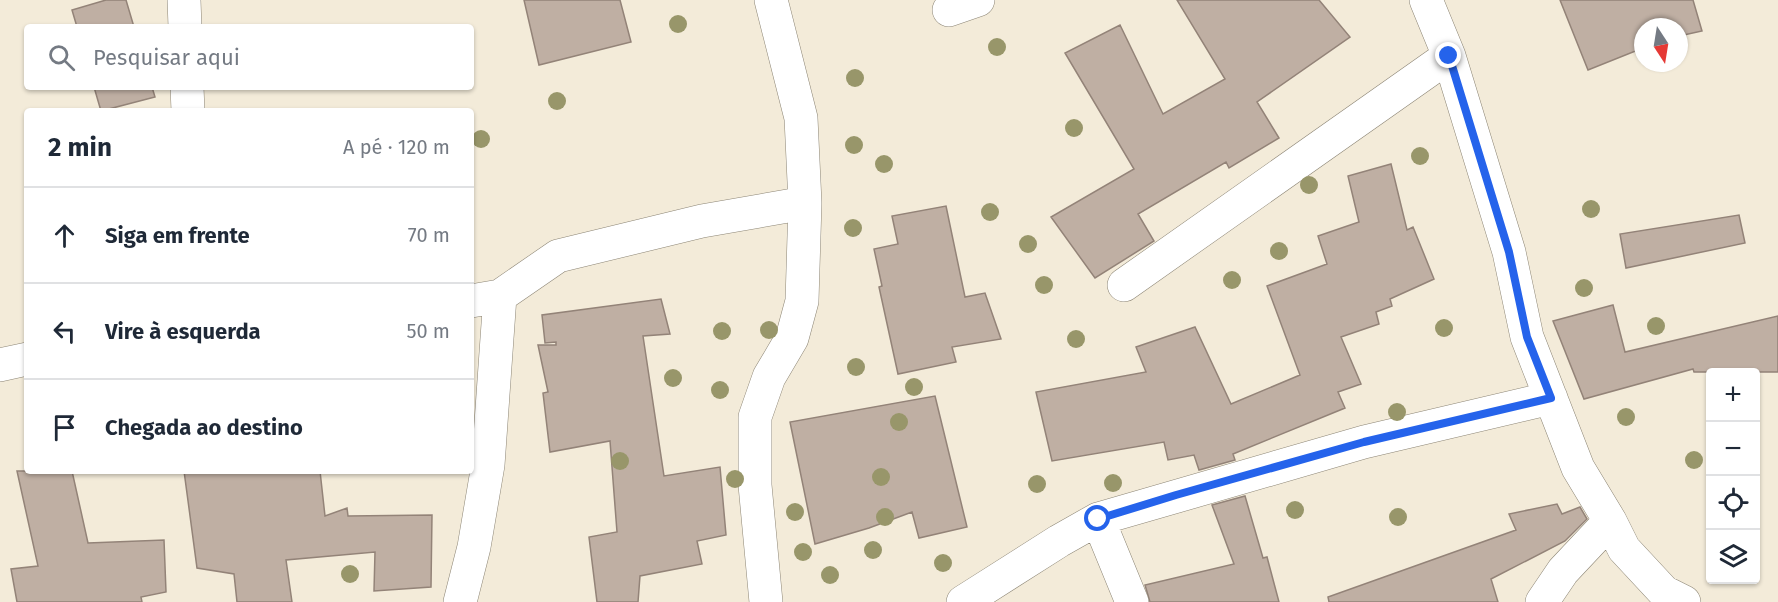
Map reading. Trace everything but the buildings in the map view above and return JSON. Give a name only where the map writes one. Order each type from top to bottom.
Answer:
[{"type":"street","points":[[184,0],[185,24]]},
{"type":"street","points":[[766,602],[755,485],[755,417],[769,376],[792,338],[802,301],[805,203],[801,118],[771,0]]},
{"type":"street","points":[[1426,0],[1449,56],[1509,252],[1527,337],[1578,468],[1624,549],[1664,592],[1684,602]]},
{"type":"street","points":[[1124,285],[1449,56]]},
{"type":"street","points":[[187,90],[188,108]]},
{"type":"street","points":[[460,602],[474,547],[488,465],[485,298],[558,256],[702,221],[805,203]]},
{"type":"street","points":[[0,365],[24,360]]},
{"type":"street","points":[[963,602],[1098,519],[1364,442],[1551,398]]},
{"type":"street","points":[[1098,519],[1132,602]]},
{"type":"street","points":[[1542,602],[1563,571],[1610,521]]},
{"type":"route","points":[[1098,519],[1364,442],[1551,398],[1527,337],[1509,252],[1449,56]]}]
